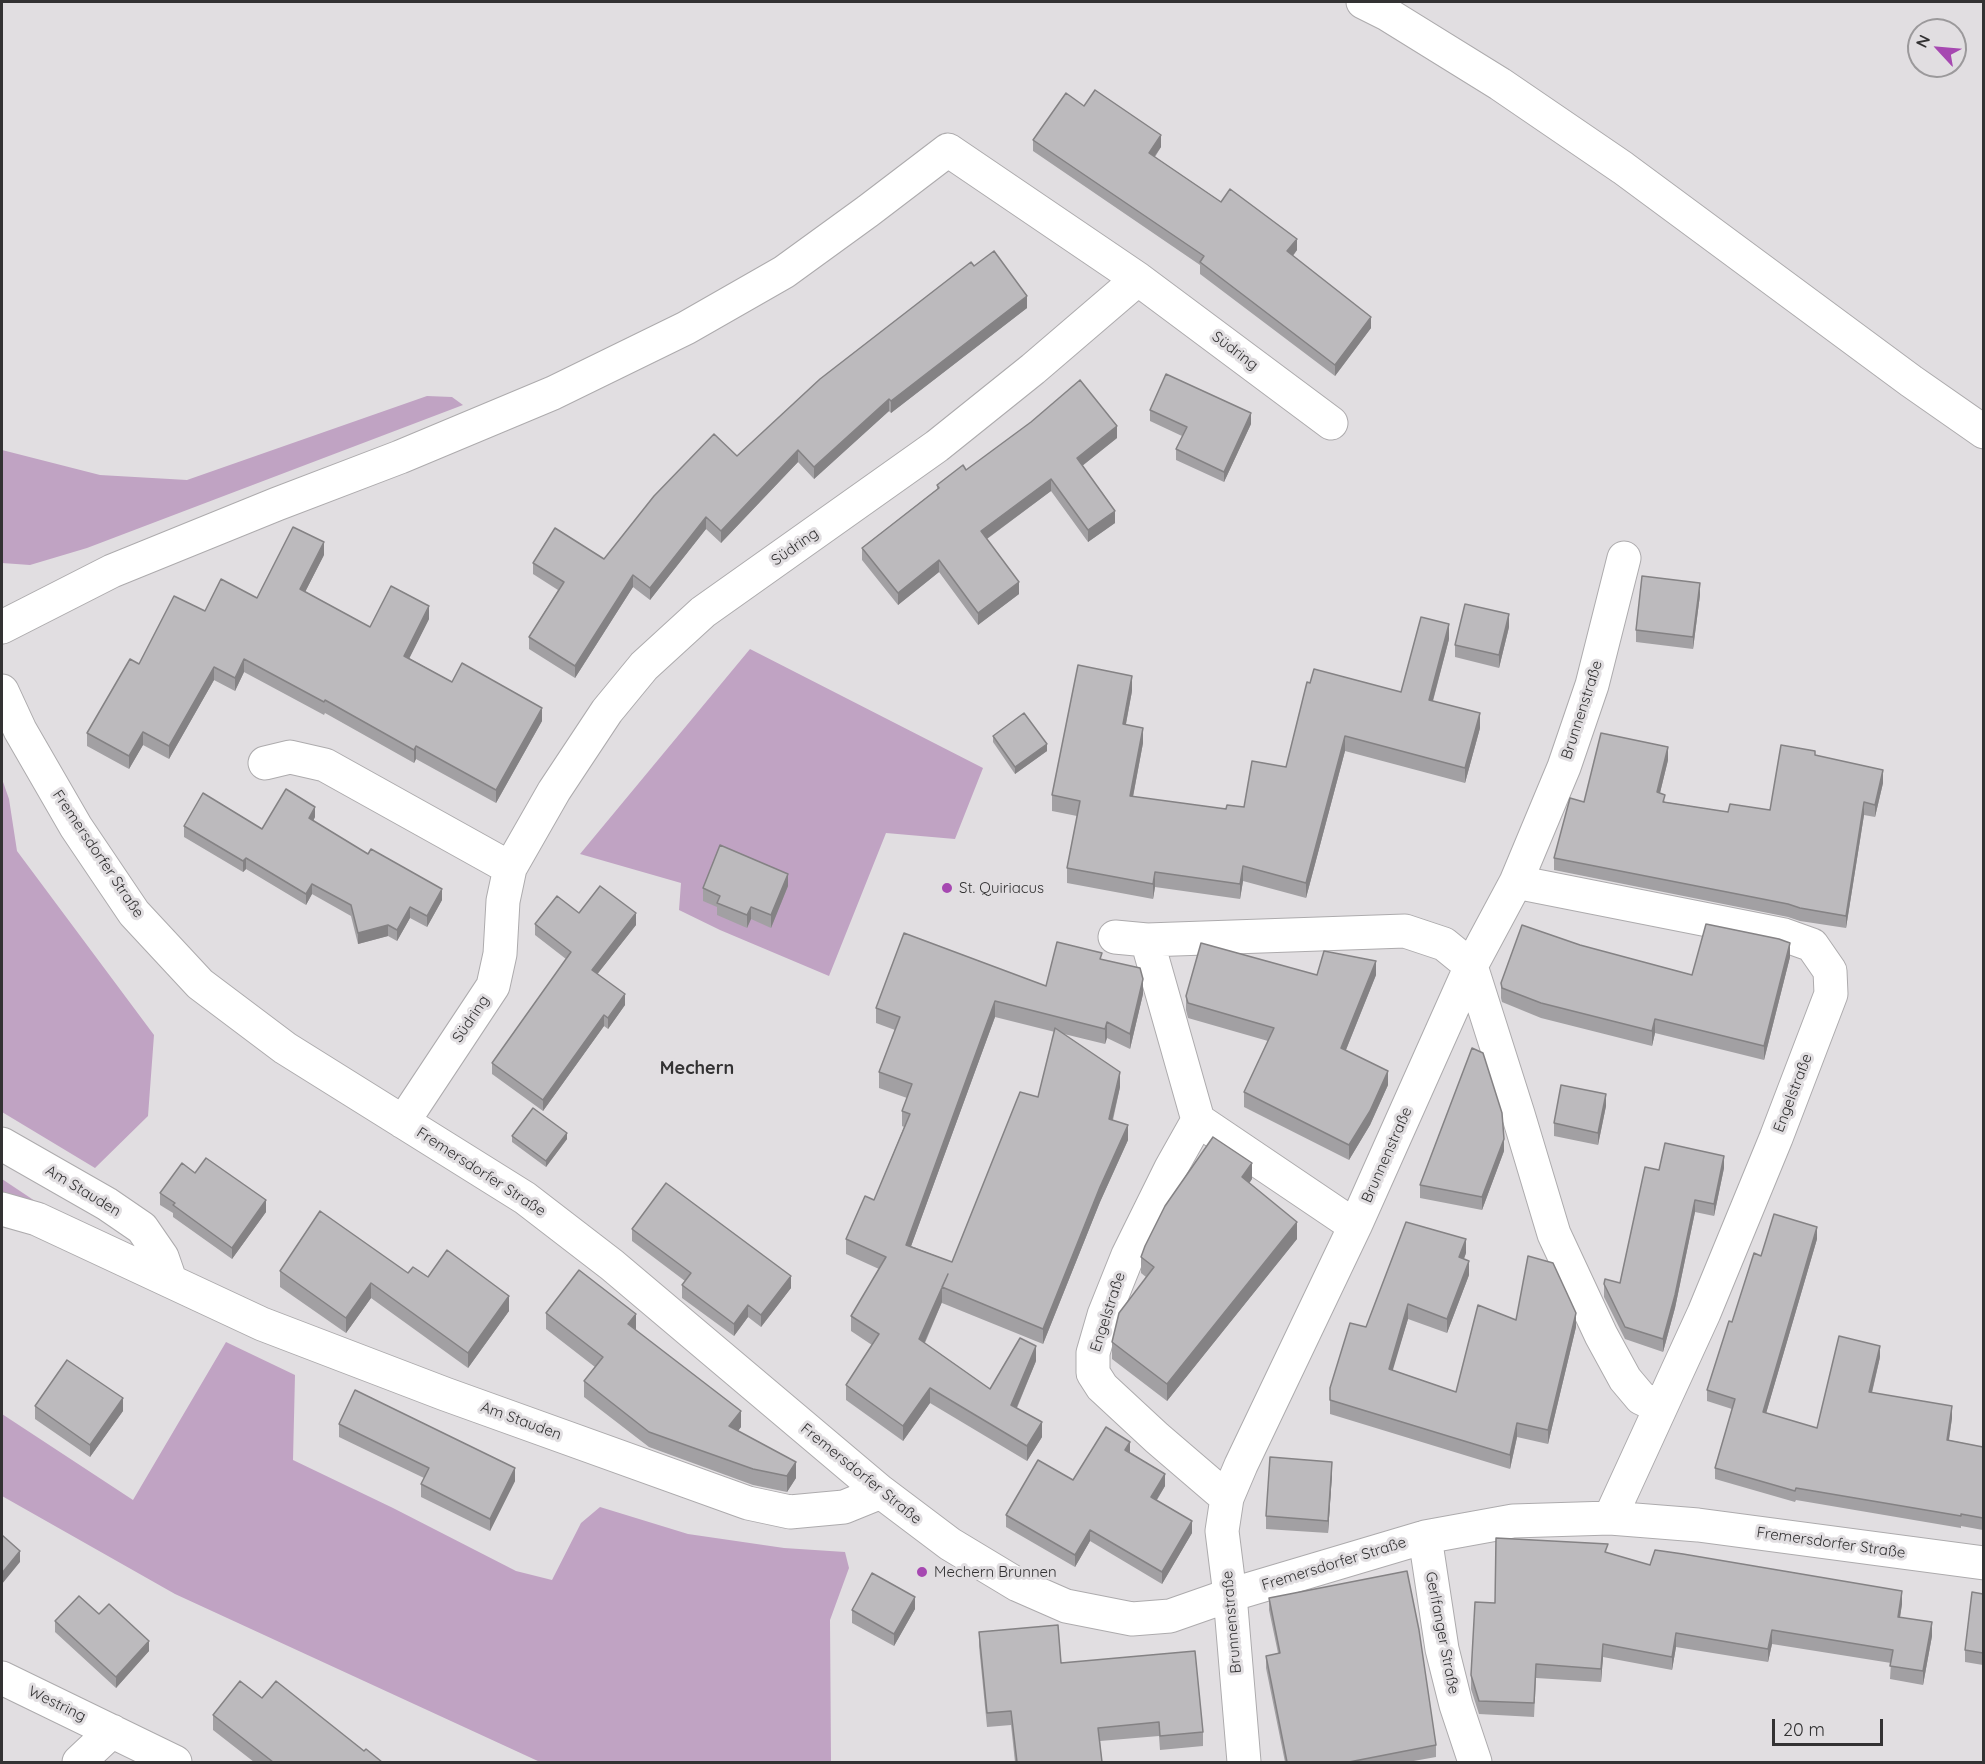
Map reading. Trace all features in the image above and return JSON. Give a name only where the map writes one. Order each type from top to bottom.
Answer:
[{"type":"street","points":[[1363,2],[1500,84],[1623,168],[1983,432]]},
{"type":"street","name":"Südring","points":[[2,627],[112,571],[400,457],[553,393],[686,328],[784,272],[948,150],[1138,279],[1332,423]]},
{"type":"street","name":"Südring","points":[[403,1122],[493,986],[500,954],[503,901],[510,868],[554,791],[607,711],[644,666],[703,612],[938,446],[1138,279]]},
{"type":"street","name":"Brunnenstraße","points":[[1244,1762],[1230,1595],[1222,1531],[1227,1498],[1355,1226],[1471,966],[1516,882],[1564,766],[1592,685],[1624,558]]},
{"type":"street","name":"Fremersdorfer Straße","points":[[2,691],[20,730],[76,826],[134,913],[200,984],[285,1048],[525,1198],[612,1265],[881,1492],[960,1550],[1018,1585],[1066,1606],[1132,1619],[1170,1616],[1230,1595],[1425,1537],[1513,1521],[1610,1518],[1698,1525],[1983,1563]]},
{"type":"street","points":[[265,763],[290,758],[325,765],[510,868]]},
{"type":"street","name":"Engelstraße","points":[[1516,882],[1784,935],[1812,945],[1830,971],[1831,994],[1780,1126],[1704,1313],[1610,1518]]},
{"type":"street","points":[[1114,937],[1146,940],[1405,931],[1444,944],[1471,966],[1554,1234],[1601,1335],[1625,1380],[1641,1398],[1659,1407]]},
{"type":"street","points":[[1146,940],[1197,1120],[1355,1226]]},
{"type":"street","name":"Engelstraße","points":[[1197,1120],[1128,1255],[1104,1315],[1093,1353],[1093,1373],[1102,1387],[1227,1498]]},
{"type":"street","name":"Am Stauden","points":[[2,1144],[107,1204],[142,1228],[162,1257],[170,1280]]},
{"type":"street","name":"Am Stauden","points":[[2,1209],[37,1219],[262,1324],[435,1390],[748,1503],[790,1512],[844,1507],[881,1492]]},
{"type":"street","name":"Gerlfanger Straße","points":[[1425,1537],[1442,1649],[1456,1705],[1475,1762]]},
{"type":"street","name":"Westring","points":[[2,1678],[175,1762]]},
{"type":"street","points":[[80,1762],[112,1731]]},
{"type":"shaded area","points":[[427,396],[452,397],[463,405],[87,548],[30,565],[2,563],[2,450],[100,475],[187,480]]},
{"type":"shaded area","points":[[750,649],[983,768],[955,839],[886,833],[829,976],[679,910],[681,883],[580,854]]},
{"type":"shaded area","points":[[2,779],[9,799],[17,851],[154,1035],[148,1116],[95,1168],[2,1112]]},
{"type":"shaded area","points":[[2,1179],[35,1201],[2,1207]]},
{"type":"shaded area","points":[[226,1342],[295,1375],[293,1460],[516,1571],[552,1580],[581,1523],[600,1507],[688,1534],[784,1548],[845,1552],[849,1568],[830,1620],[831,1762],[540,1762],[175,1594],[2,1496],[2,1414],[133,1500]]},
{"type":"building","points":[[1095,90],[1161,135],[1149,153],[1221,202],[1230,189],[1297,239],[1287,251],[1371,317],[1335,365],[1200,262],[1204,256],[1033,140],[1066,93],[1084,106]]},
{"type":"building","points":[[994,251],[1027,296],[891,401],[889,399],[814,467],[798,450],[721,531],[706,517],[650,588],[633,575],[575,666],[529,637],[564,582],[533,563],[555,528],[604,559],[654,496],[714,434],[737,456],[820,379],[971,262],[974,266]]},
{"type":"building","points":[[1166,374],[1251,413],[1224,472],[1176,449],[1187,427],[1150,410]]},
{"type":"building","points":[[1080,380],[1117,426],[1077,458],[1115,511],[1088,530],[1051,479],[981,531],[1019,582],[978,613],[939,560],[898,593],[862,548],[939,488],[937,485],[963,465],[966,470],[1031,422]]},
{"type":"building","points":[[293,527],[324,542],[300,589],[370,627],[391,586],[429,606],[404,656],[452,682],[462,663],[542,708],[496,790],[416,746],[414,750],[325,700],[324,702],[244,659],[235,678],[214,667],[169,746],[143,732],[129,756],[87,733],[130,659],[139,664],[174,596],[205,611],[221,579],[257,598]]},
{"type":"building","points":[[1642,576],[1700,583],[1693,637],[1636,630]]},
{"type":"building","points":[[1465,604],[1509,614],[1499,655],[1455,645]]},
{"type":"building","points":[[1421,617],[1449,624],[1429,700],[1480,713],[1465,768],[1345,736],[1306,883],[1243,866],[1240,884],[1155,872],[1153,884],[1067,868],[1080,801],[1052,795],[1078,665],[1132,676],[1123,724],[1143,728],[1130,796],[1226,809],[1227,805],[1244,807],[1252,761],[1286,767],[1307,682],[1310,683],[1314,669],[1401,692]]},
{"type":"building","points":[[1024,713],[1047,744],[1015,767],[993,736]]},
{"type":"building","points":[[1601,733],[1668,747],[1657,792],[1665,795],[1663,802],[1728,812],[1730,804],[1770,810],[1781,745],[1815,751],[1815,755],[1883,770],[1875,805],[1864,802],[1846,916],[1554,858],[1570,798],[1584,802]]},
{"type":"building","points":[[286,789],[315,807],[309,818],[368,854],[371,849],[442,889],[427,916],[410,907],[397,930],[388,925],[358,933],[351,905],[312,884],[306,894],[246,858],[243,861],[184,826],[203,793],[262,829]]},
{"type":"building","points":[[720,845],[788,874],[771,915],[751,907],[747,915],[717,903],[720,896],[703,888]]},
{"type":"building","points":[[600,886],[636,913],[592,970],[625,994],[608,1018],[604,1015],[543,1100],[492,1063],[571,952],[535,924],[557,896],[579,913]]},
{"type":"building","points":[[1706,924],[1790,943],[1764,1046],[1655,1019],[1652,1031],[1541,1003],[1502,988],[1501,983],[1522,925],[1580,945],[1692,975]]},
{"type":"building","points":[[904,933],[1046,986],[1057,942],[1102,953],[1100,959],[1140,968],[1143,979],[1130,1034],[1107,1022],[1105,1029],[995,1001],[906,1245],[952,1262],[1020,1092],[1038,1097],[1055,1028],[1120,1072],[1109,1119],[1128,1125],[1100,1187],[1043,1329],[942,1287],[919,1339],[990,1389],[1020,1338],[1036,1346],[1011,1405],[1042,1422],[1027,1446],[930,1388],[903,1426],[846,1385],[879,1334],[851,1316],[886,1257],[846,1239],[865,1196],[874,1200],[910,1114],[902,1111],[912,1084],[879,1072],[900,1017],[876,1008]]},
{"type":"building","points":[[1201,943],[1317,975],[1324,951],[1376,961],[1341,1048],[1388,1071],[1370,1111],[1349,1145],[1244,1092],[1274,1028],[1188,1003],[1186,996]]},
{"type":"building","points":[[1472,1048],[1483,1053],[1502,1113],[1504,1139],[1482,1197],[1420,1185]]},
{"type":"building","points":[[1561,1085],[1606,1094],[1598,1133],[1554,1123]]},
{"type":"building","points":[[533,1108],[567,1133],[546,1161],[512,1136]]},
{"type":"building","points":[[1213,1137],[1252,1163],[1242,1177],[1297,1222],[1167,1384],[1112,1342],[1119,1313],[1154,1267],[1141,1257],[1145,1246],[1165,1206]]},
{"type":"building","points":[[1665,1143],[1724,1156],[1714,1204],[1695,1200],[1675,1295],[1663,1339],[1625,1327],[1604,1284],[1605,1279],[1620,1283],[1645,1167],[1659,1170]]},
{"type":"building","points":[[206,1158],[266,1200],[232,1248],[160,1193],[182,1163],[195,1173]]},
{"type":"building","points":[[666,1183],[791,1276],[761,1315],[748,1305],[734,1324],[682,1285],[691,1273],[632,1229]]},
{"type":"building","points":[[320,1211],[408,1273],[413,1267],[428,1277],[447,1250],[509,1296],[468,1353],[371,1283],[346,1318],[280,1271]]},
{"type":"building","points":[[1774,1214],[1817,1227],[1763,1412],[1817,1428],[1839,1336],[1880,1346],[1869,1392],[1952,1406],[1947,1440],[1983,1447],[1983,1518],[1796,1488],[1795,1491],[1715,1468],[1735,1399],[1707,1390],[1754,1253],[1761,1256]]},
{"type":"building","points":[[1406,1222],[1466,1239],[1459,1257],[1469,1261],[1447,1319],[1408,1304],[1389,1369],[1456,1392],[1478,1305],[1516,1320],[1528,1256],[1553,1263],[1576,1313],[1548,1430],[1517,1423],[1510,1455],[1330,1400],[1330,1388],[1350,1323],[1366,1327]]},
{"type":"building","points":[[579,1270],[636,1314],[628,1324],[741,1411],[729,1426],[796,1462],[787,1476],[753,1469],[649,1432],[584,1381],[603,1357],[546,1313]]},
{"type":"building","points":[[67,1360],[123,1398],[90,1445],[35,1406]]},
{"type":"building","points":[[355,1390],[515,1468],[490,1519],[421,1484],[429,1468],[339,1424]]},
{"type":"building","points":[[1106,1427],[1130,1442],[1125,1450],[1165,1474],[1151,1497],[1192,1521],[1162,1572],[1090,1530],[1075,1555],[1006,1515],[1038,1460],[1073,1480]]},
{"type":"building","points":[[1270,1457],[1332,1462],[1328,1521],[1266,1516]]},
{"type":"building","points":[[2,1535],[20,1551],[2,1573]]},
{"type":"building","points":[[1496,1538],[1608,1544],[1605,1552],[1650,1565],[1655,1550],[1902,1591],[1898,1617],[1932,1622],[1923,1671],[1890,1666],[1893,1650],[1772,1630],[1768,1649],[1676,1633],[1672,1657],[1603,1644],[1601,1669],[1536,1664],[1534,1703],[1479,1701],[1471,1675],[1475,1602],[1495,1603]]},
{"type":"building","points":[[1407,1571],[1419,1630],[1436,1745],[1349,1762],[1287,1762],[1266,1656],[1280,1653],[1269,1598]]},
{"type":"building","points":[[872,1573],[915,1597],[894,1634],[852,1610]]},
{"type":"building","points":[[1972,1592],[1983,1594],[1983,1653],[1965,1650]]},
{"type":"building","points":[[79,1596],[99,1614],[109,1604],[149,1641],[116,1677],[55,1621]]},
{"type":"building","points":[[1058,1625],[1061,1663],[1195,1651],[1203,1732],[1160,1736],[1159,1722],[1098,1728],[1102,1762],[1017,1762],[1011,1711],[987,1713],[979,1632]]},
{"type":"building","points":[[240,1681],[262,1698],[276,1681],[364,1751],[366,1749],[382,1762],[273,1762],[213,1715]]},
{"type":"place","name":"St. Quiriacus","points":[[947,888]]},
{"type":"place","name":"Mechern Brunnen","points":[[922,1572]]},
{"type":"district","name":"Mechern","points":[[697,1069]]}]
